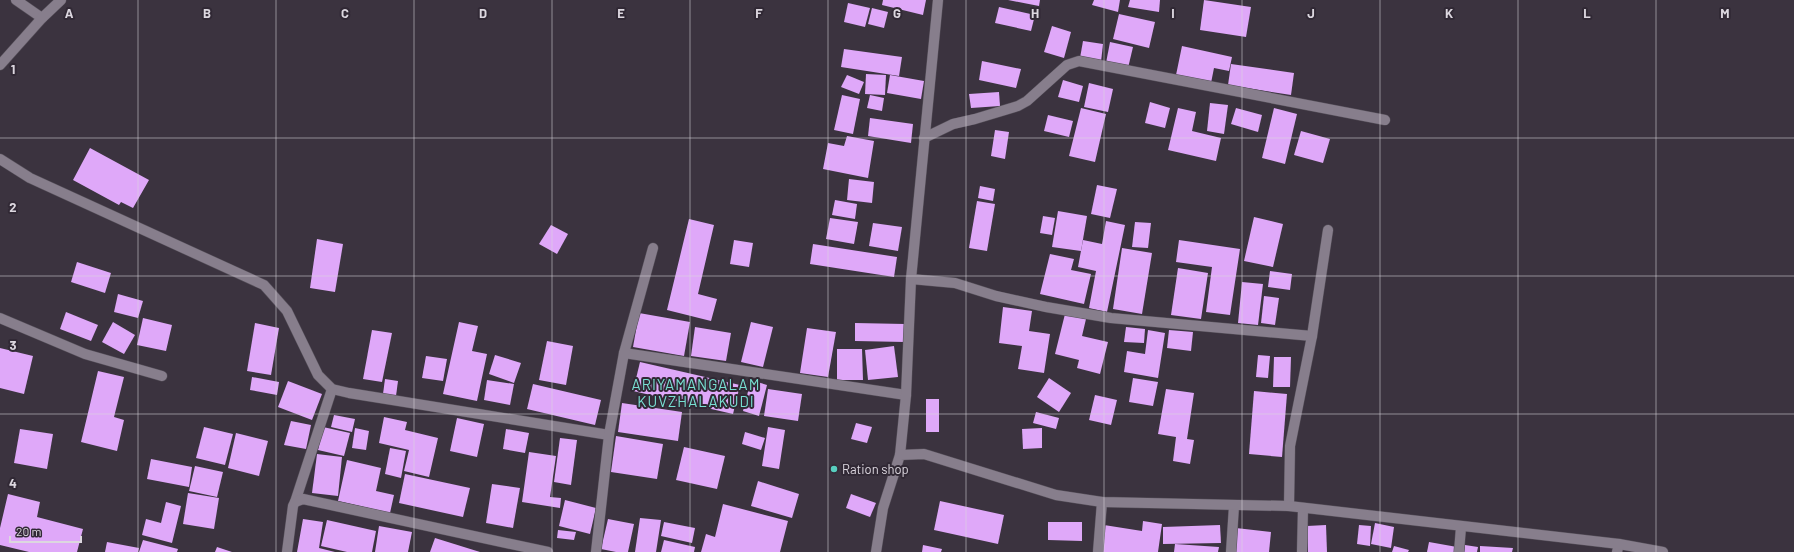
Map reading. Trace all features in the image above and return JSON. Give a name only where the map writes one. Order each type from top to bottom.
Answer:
[{"type":"street","points":[[16,0],[42,18]]},
{"type":"street","points":[[0,65],[42,18],[61,0]]},
{"type":"street","points":[[876,552],[883,508],[900,455],[906,395],[910,279],[938,0]]},
{"type":"street","points":[[924,138],[953,124],[1018,106],[1027,101],[1068,65],[1079,61],[1386,120]]},
{"type":"street","points":[[0,159],[30,178],[264,285],[287,311],[318,375],[332,389],[609,435]]},
{"type":"street","points":[[1289,506],[1290,446],[1312,336],[1328,230]]},
{"type":"street","points":[[596,552],[609,435],[624,353],[653,248]]},
{"type":"street","points":[[910,279],[927,282],[955,283],[996,296],[1046,307],[1111,318],[1312,336]]},
{"type":"street","points":[[0,318],[85,354],[162,376]]},
{"type":"street","points":[[624,353],[906,395]]},
{"type":"street","points":[[287,552],[292,508],[332,389]]},
{"type":"street","points":[[900,455],[924,454],[1056,495],[1102,502],[1289,506],[1618,548],[1663,552]]},
{"type":"street","points":[[295,502],[307,500],[548,552]]},
{"type":"street","points":[[1098,552],[1102,502]]},
{"type":"street","points":[[1230,552],[1234,506]]},
{"type":"street","points":[[1302,552],[1303,508]]},
{"type":"street","points":[[1459,552],[1461,527]]},
{"type":"building","points":[[883,0],[926,0],[923,15],[882,5]]},
{"type":"building","points":[[1008,0],[1040,0],[1039,6]]},
{"type":"building","points":[[1094,0],[1120,0],[1118,12],[1092,5]]},
{"type":"building","points":[[1130,0],[1160,0],[1159,12],[1128,7]]},
{"type":"building","points":[[1204,0],[1251,7],[1246,37],[1200,30]]},
{"type":"building","points":[[848,3],[870,8],[865,27],[844,22]]},
{"type":"building","points":[[999,7],[1035,15],[1031,31],[995,23]]},
{"type":"building","points":[[872,8],[888,12],[884,28],[868,24]]},
{"type":"building","points":[[1119,14],[1155,22],[1149,48],[1113,39]]},
{"type":"building","points":[[1052,26],[1071,32],[1064,58],[1044,52]]},
{"type":"building","points":[[1083,41],[1103,44],[1101,62],[1080,58]]},
{"type":"building","points":[[1110,42],[1133,47],[1128,68],[1106,63]]},
{"type":"building","points":[[1182,46],[1232,57],[1229,71],[1214,68],[1211,83],[1176,75]]},
{"type":"building","points":[[844,49],[902,57],[899,76],[841,67]]},
{"type":"building","points":[[982,61],[1021,69],[1016,88],[979,80]]},
{"type":"building","points":[[1231,64],[1294,73],[1291,95],[1228,85]]},
{"type":"building","points":[[866,74],[886,75],[885,95],[865,94]]},
{"type":"building","points":[[847,75],[864,82],[859,94],[841,87]]},
{"type":"building","points":[[890,75],[924,81],[921,99],[887,93]]},
{"type":"building","points":[[1063,80],[1083,86],[1079,102],[1058,97]]},
{"type":"building","points":[[1089,83],[1113,89],[1108,112],[1084,107]]},
{"type":"building","points":[[999,92],[1000,106],[971,108],[969,94]]},
{"type":"building","points":[[842,95],[860,99],[853,134],[834,130]]},
{"type":"building","points":[[870,95],[884,98],[882,111],[867,108]]},
{"type":"building","points":[[1150,102],[1170,108],[1165,128],[1145,123]]},
{"type":"building","points":[[1210,103],[1228,105],[1224,134],[1207,131]]},
{"type":"building","points":[[1081,108],[1106,114],[1095,162],[1069,156]]},
{"type":"building","points":[[1178,108],[1196,112],[1192,131],[1221,138],[1216,161],[1168,150]]},
{"type":"building","points":[[1236,108],[1262,115],[1258,132],[1231,124]]},
{"type":"building","points":[[1274,108],[1297,114],[1285,164],[1262,158]]},
{"type":"building","points":[[1048,115],[1073,121],[1069,137],[1044,131]]},
{"type":"building","points":[[870,118],[913,124],[911,143],[868,136]]},
{"type":"building","points":[[995,130],[1009,132],[1005,159],[991,156]]},
{"type":"building","points":[[1301,131],[1330,139],[1323,163],[1294,155]]},
{"type":"building","points":[[847,136],[874,141],[868,178],[823,169],[828,143],[844,146]]},
{"type":"building","points":[[90,148],[149,180],[133,208],[121,202],[119,205],[73,180]]},
{"type":"building","points":[[849,179],[874,182],[872,203],[847,200]]},
{"type":"building","points":[[1097,185],[1117,189],[1110,218],[1091,214]]},
{"type":"building","points":[[980,186],[995,189],[993,201],[978,198]]},
{"type":"building","points":[[835,200],[857,204],[855,219],[832,215]]},
{"type":"building","points":[[977,201],[995,204],[987,251],[969,248]]},
{"type":"building","points":[[1058,211],[1087,216],[1081,251],[1052,247]]},
{"type":"building","points":[[1043,216],[1055,218],[1052,235],[1040,233]]},
{"type":"building","points":[[1254,217],[1283,224],[1273,267],[1244,261]]},
{"type":"building","points":[[830,218],[858,222],[854,244],[826,239]]},
{"type":"building","points":[[689,219],[714,225],[698,294],[717,299],[711,321],[667,310]]},
{"type":"building","points":[[1106,221],[1125,225],[1107,312],[1089,308],[1096,271],[1078,267],[1083,240],[1102,244]]},
{"type":"building","points":[[1135,222],[1151,223],[1148,248],[1132,247]]},
{"type":"building","points":[[873,223],[902,227],[898,251],[869,246]]},
{"type":"building","points":[[551,225],[568,234],[557,254],[539,244]]},
{"type":"building","points":[[317,239],[343,244],[335,292],[310,288]]},
{"type":"building","points":[[734,240],[753,243],[749,267],[730,264]]},
{"type":"building","points":[[1179,240],[1240,249],[1230,315],[1206,312],[1212,267],[1176,262]]},
{"type":"building","points":[[813,244],[897,257],[894,277],[810,264]]},
{"type":"building","points":[[1122,248],[1152,253],[1142,314],[1113,309]]},
{"type":"building","points":[[1050,254],[1074,259],[1071,270],[1091,274],[1084,304],[1040,294]]},
{"type":"building","points":[[77,262],[111,273],[105,293],[71,282]]},
{"type":"building","points":[[1178,268],[1208,273],[1201,319],[1171,315]]},
{"type":"building","points":[[1270,271],[1292,274],[1290,290],[1268,287]]},
{"type":"building","points":[[1242,282],[1263,284],[1258,325],[1238,323]]},
{"type":"building","points":[[118,294],[143,301],[138,318],[114,312]]},
{"type":"building","points":[[1264,296],[1279,298],[1275,325],[1261,323]]},
{"type":"building","points":[[1003,307],[1032,311],[1029,331],[1050,334],[1044,373],[1018,369],[1022,346],[999,343]]},
{"type":"building","points":[[66,312],[98,325],[91,341],[60,329]]},
{"type":"building","points":[[639,313],[690,322],[684,356],[633,347]]},
{"type":"building","points":[[1065,314],[1086,319],[1082,336],[1108,342],[1100,374],[1077,368],[1079,360],[1055,354]]},
{"type":"building","points":[[143,318],[172,325],[166,351],[137,345]]},
{"type":"building","points":[[113,322],[135,335],[124,354],[102,342]]},
{"type":"building","points":[[459,322],[478,326],[472,351],[487,354],[477,401],[443,394]]},
{"type":"building","points":[[751,322],[773,327],[763,367],[741,362]]},
{"type":"building","points":[[255,323],[279,328],[271,375],[247,371]]},
{"type":"building","points":[[855,323],[905,324],[905,342],[855,341]]},
{"type":"building","points":[[695,327],[731,333],[726,361],[691,356]]},
{"type":"building","points":[[1126,327],[1145,329],[1144,343],[1124,342]]},
{"type":"building","points":[[807,328],[836,332],[828,377],[800,373]]},
{"type":"building","points":[[372,330],[392,333],[382,382],[363,379]]},
{"type":"building","points":[[1148,330],[1165,333],[1158,378],[1124,372],[1127,351],[1145,354]]},
{"type":"building","points":[[1169,330],[1193,332],[1191,351],[1167,348]]},
{"type":"building","points":[[547,341],[573,346],[566,385],[539,380]]},
{"type":"building","points":[[894,346],[898,377],[868,380],[865,350]]},
{"type":"building","points":[[0,348],[33,356],[24,394],[0,388]]},
{"type":"building","points":[[837,349],[862,349],[863,380],[837,380]]},
{"type":"building","points":[[495,355],[521,363],[514,383],[489,374]]},
{"type":"building","points":[[1258,355],[1270,356],[1268,378],[1256,377]]},
{"type":"building","points":[[426,356],[447,359],[443,381],[422,378]]},
{"type":"building","points":[[1274,357],[1291,357],[1290,387],[1273,387]]},
{"type":"building","points":[[640,362],[740,385],[733,414],[633,391]]},
{"type":"building","points":[[98,371],[124,377],[114,417],[124,420],[117,451],[81,442]]},
{"type":"building","points":[[252,377],[279,382],[277,395],[250,390]]},
{"type":"building","points":[[1049,378],[1071,393],[1059,412],[1037,397]]},
{"type":"building","points":[[1133,378],[1158,382],[1153,406],[1129,402]]},
{"type":"building","points":[[385,379],[398,381],[396,396],[383,394]]},
{"type":"building","points":[[487,380],[514,384],[510,405],[484,400]]},
{"type":"building","points":[[751,380],[767,385],[759,416],[743,411]]},
{"type":"building","points":[[288,381],[322,394],[312,420],[278,407]]},
{"type":"building","points":[[533,384],[601,400],[595,425],[527,409]]},
{"type":"building","points":[[768,389],[802,394],[798,421],[764,416]]},
{"type":"building","points":[[1166,389],[1194,393],[1187,439],[1194,440],[1190,464],[1173,461],[1176,437],[1158,434]]},
{"type":"building","points":[[1254,391],[1287,394],[1282,457],[1249,454]]},
{"type":"building","points":[[1095,395],[1117,400],[1111,425],[1089,420]]},
{"type":"building","points":[[926,399],[939,399],[939,432],[926,432]]},
{"type":"building","points":[[622,403],[682,412],[678,441],[618,432]]},
{"type":"building","points":[[1036,412],[1059,418],[1056,429],[1033,423]]},
{"type":"building","points":[[334,415],[355,419],[352,432],[331,427]]},
{"type":"building","points":[[384,417],[407,422],[405,430],[438,438],[429,477],[404,471],[409,450],[379,443]]},
{"type":"building","points":[[457,418],[484,424],[477,457],[450,451]]},
{"type":"building","points":[[291,421],[311,425],[306,449],[284,445]]},
{"type":"building","points":[[856,423],[872,427],[867,443],[851,439]]},
{"type":"building","points":[[204,427],[233,434],[225,465],[196,458]]},
{"type":"building","points":[[323,427],[350,433],[344,456],[318,450]]},
{"type":"building","points":[[768,427],[785,430],[779,469],[762,466]]},
{"type":"building","points":[[355,428],[369,431],[366,450],[352,448]]},
{"type":"building","points":[[1042,428],[1042,448],[1023,449],[1022,429]]},
{"type":"building","points":[[20,429],[53,434],[47,469],[14,463]]},
{"type":"building","points":[[506,429],[529,433],[525,453],[503,449]]},
{"type":"building","points":[[745,432],[765,438],[761,450],[742,444]]},
{"type":"building","points":[[236,433],[268,441],[259,476],[228,468]]},
{"type":"building","points":[[616,436],[663,444],[657,479],[611,472]]},
{"type":"building","points":[[560,438],[577,440],[571,485],[554,482]]},
{"type":"building","points":[[684,447],[725,456],[717,489],[676,480]]},
{"type":"building","points":[[390,448],[406,451],[401,478],[385,474]]},
{"type":"building","points":[[529,452],[556,456],[550,497],[561,498],[560,508],[522,502]]},
{"type":"building","points":[[317,454],[342,457],[338,496],[312,493]]},
{"type":"building","points":[[151,459],[192,467],[189,487],[147,479]]},
{"type":"building","points":[[347,460],[381,468],[376,491],[394,495],[390,513],[338,501]]},
{"type":"building","points":[[195,466],[223,472],[217,497],[189,491]]},
{"type":"building","points":[[405,474],[470,488],[463,517],[399,503]]},
{"type":"building","points":[[758,481],[799,494],[792,518],[751,506]]},
{"type":"building","points":[[492,484],[520,488],[513,528],[486,523]]},
{"type":"building","points":[[188,493],[219,498],[214,529],[183,524]]},
{"type":"building","points":[[8,494],[40,502],[37,517],[83,529],[77,552],[29,552],[0,545],[0,528]]},
{"type":"building","points":[[851,494],[876,503],[870,517],[846,508]]},
{"type":"building","points":[[565,500],[596,508],[590,534],[559,526]]},
{"type":"building","points":[[940,501],[1004,515],[998,544],[934,530]]},
{"type":"building","points":[[166,502],[181,506],[172,543],[142,535],[146,519],[161,523]]},
{"type":"building","points":[[723,504],[788,521],[780,552],[701,552],[706,534],[715,537]]},
{"type":"building","points":[[640,518],[661,520],[656,552],[635,552]]},
{"type":"building","points":[[303,519],[323,522],[319,548],[335,552],[297,552]]},
{"type":"building","points":[[608,519],[634,524],[628,552],[616,552],[601,549]]},
{"type":"building","points":[[327,520],[376,531],[372,552],[347,552],[321,546]]},
{"type":"building","points":[[1143,521],[1162,524],[1158,552],[1100,552],[1104,525],[1142,531]]},
{"type":"building","points":[[664,522],[695,528],[692,543],[661,536]]},
{"type":"building","points":[[1048,522],[1082,522],[1082,541],[1048,540]]},
{"type":"building","points":[[1375,523],[1394,527],[1391,548],[1371,544]]},
{"type":"building","points":[[1220,525],[1221,543],[1163,544],[1163,527]]},
{"type":"building","points":[[1326,525],[1327,552],[1308,552],[1307,526]]},
{"type":"building","points":[[1359,525],[1371,526],[1370,546],[1357,544]]},
{"type":"building","points":[[379,526],[412,532],[408,552],[375,552]]},
{"type":"building","points":[[1236,528],[1271,532],[1269,552],[1234,552]]},
{"type":"building","points":[[558,530],[576,532],[574,540],[557,538]]},
{"type":"building","points":[[435,538],[480,552],[430,552]]},
{"type":"building","points":[[143,540],[178,549],[177,552],[139,552]]},
{"type":"building","points":[[664,540],[695,547],[694,552],[661,552]]},
{"type":"building","points":[[107,542],[139,548],[138,552],[105,552]]},
{"type":"building","points":[[1429,542],[1457,547],[1456,552],[1427,552]]},
{"type":"building","points":[[1175,544],[1219,547],[1218,552],[1174,552]]},
{"type":"building","points":[[923,545],[942,549],[941,552],[922,552]]},
{"type":"building","points":[[1465,545],[1478,547],[1477,552],[1464,552]]},
{"type":"building","points":[[1394,546],[1409,550],[1408,552],[1392,552]]},
{"type":"building","points":[[1480,546],[1513,548],[1512,552],[1480,552]]},
{"type":"building","points":[[217,547],[232,552],[215,552]]},
{"type":"place","name":"Ration shop","points":[[834,469]]},
{"type":"district","name":"ARIYAMANGALAM KUVZHALAKUDI","points":[[696,394]]}]
